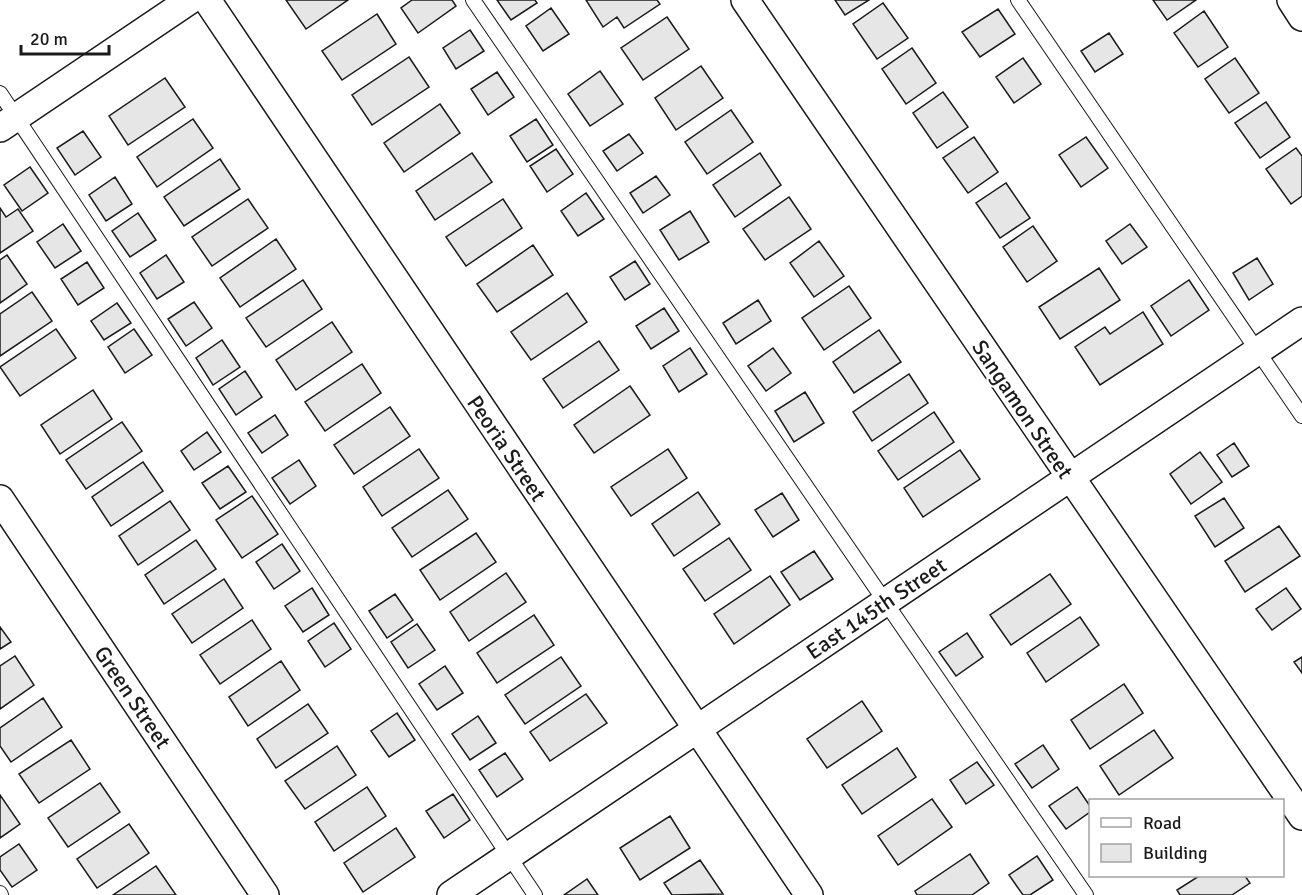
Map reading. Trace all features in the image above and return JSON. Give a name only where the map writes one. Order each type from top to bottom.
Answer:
[{"type":"street","points":[[8,122],[190,0]]},
{"type":"street","name":"Peoria Street","points":[[207,0],[809,895]]},
{"type":"street","name":"Sangamon Street","points":[[745,0],[1302,816]]},
{"type":"street","points":[[1290,0],[1302,17]]},
{"type":"street","name":"East 145th Street","points":[[451,895],[1302,321]]},
{"type":"street","name":"Green Street","points":[[0,499],[265,895]]},
{"type":"lane","points":[[473,0],[1086,895]]},
{"type":"lane","points":[[1018,0],[1302,416]]},
{"type":"lane","points":[[0,93],[8,122],[535,895]]},
{"type":"building","points":[[286,0],[348,0],[306,29]]},
{"type":"building","points":[[412,0],[452,0],[456,6],[418,33],[401,8]]},
{"type":"building","points":[[497,0],[535,0],[537,3],[511,20]]},
{"type":"building","points":[[586,0],[657,0],[660,4],[624,28],[617,17],[603,27]]},
{"type":"building","points":[[835,0],[869,0],[845,15]]},
{"type":"building","points":[[1153,0],[1196,0],[1167,20]]},
{"type":"building","points":[[883,3],[908,38],[877,59],[853,24]]},
{"type":"building","points":[[551,8],[569,34],[543,51],[526,26]]},
{"type":"building","points":[[998,9],[1015,34],[980,57],[962,32]]},
{"type":"building","points":[[1204,11],[1228,47],[1198,67],[1174,33]]},
{"type":"building","points":[[377,14],[396,44],[342,80],[322,51]]},
{"type":"building","points":[[667,17],[689,49],[643,80],[621,48]]},
{"type":"building","points":[[470,30],[484,51],[456,69],[443,48]]},
{"type":"building","points":[[1109,33],[1123,54],[1095,72],[1081,51]]},
{"type":"building","points":[[912,48],[936,83],[906,104],[882,69]]},
{"type":"building","points":[[409,57],[429,87],[372,125],[352,95]]},
{"type":"building","points":[[1023,58],[1041,84],[1014,103],[996,77]]},
{"type":"building","points":[[1235,58],[1259,93],[1229,113],[1205,79]]},
{"type":"building","points":[[701,66],[723,98],[676,130],[655,98]]},
{"type":"building","points":[[600,71],[623,104],[590,126],[568,94]]},
{"type":"building","points":[[497,72],[514,97],[488,115],[471,89]]},
{"type":"building","points":[[165,78],[185,107],[128,145],[109,116]]},
{"type":"building","points":[[943,92],[968,127],[937,148],[913,113]]},
{"type":"building","points":[[1266,102],[1290,137],[1260,158],[1235,123]]},
{"type":"building","points":[[440,104],[460,133],[404,172],[384,143]]},
{"type":"building","points":[[731,110],[753,142],[707,174],[685,142]]},
{"type":"building","points":[[193,119],[213,148],[157,187],[137,157]]},
{"type":"building","points":[[536,119],[553,145],[527,162],[510,136]]},
{"type":"building","points":[[83,131],[101,157],[75,175],[57,148]]},
{"type":"building","points":[[629,134],[643,153],[617,171],[603,151]]},
{"type":"building","points":[[974,137],[998,172],[968,193],[943,158]]},
{"type":"building","points":[[1086,137],[1108,168],[1081,187],[1059,155]]},
{"type":"building","points":[[1296,148],[1302,156],[1302,196],[1291,204],[1266,169]]},
{"type":"building","points":[[556,149],[573,174],[547,192],[530,166]]},
{"type":"building","points":[[472,153],[492,182],[435,220],[416,191]]},
{"type":"building","points":[[760,153],[781,185],[735,217],[713,185]]},
{"type":"building","points":[[220,159],[240,189],[184,226],[164,197]]},
{"type":"building","points":[[30,167],[48,193],[22,211],[4,185]]},
{"type":"building","points":[[656,176],[670,195],[643,213],[630,193]]},
{"type":"building","points":[[115,177],[132,204],[106,221],[89,195]]},
{"type":"building","points":[[1006,183],[1030,218],[1000,238],[976,203]]},
{"type":"building","points":[[586,193],[604,219],[578,236],[561,211]]},
{"type":"building","points":[[789,197],[811,229],[765,260],[743,229]]},
{"type":"building","points":[[248,199],[268,228],[212,266],[192,237]]},
{"type":"building","points":[[503,199],[522,228],[466,266],[446,237]]},
{"type":"building","points":[[0,208],[6,217],[18,209],[33,231],[0,253]]},
{"type":"building","points":[[690,211],[709,242],[679,260],[660,230]]},
{"type":"building","points":[[138,213],[156,240],[130,257],[112,231]]},
{"type":"building","points":[[63,224],[81,251],[55,268],[37,242]]},
{"type":"building","points":[[1130,224],[1147,247],[1122,264],[1106,241]]},
{"type":"building","points":[[1033,226],[1057,261],[1027,282],[1003,247]]},
{"type":"building","points":[[276,239],[296,269],[240,307],[220,278]]},
{"type":"building","points":[[819,241],[844,276],[814,297],[790,263]]},
{"type":"building","points":[[533,245],[553,275],[497,312],[477,284]]},
{"type":"building","points":[[7,255],[27,284],[0,303],[0,260]]},
{"type":"building","points":[[166,255],[184,282],[157,299],[140,273]]},
{"type":"building","points":[[1257,258],[1273,284],[1249,300],[1233,273]]},
{"type":"building","points":[[635,261],[650,284],[625,300],[610,277]]},
{"type":"building","points":[[87,262],[104,288],[78,305],[61,279]]},
{"type":"building","points":[[1099,268],[1120,300],[1060,339],[1039,307]]},
{"type":"building","points":[[303,280],[322,309],[266,347],[246,318]]},
{"type":"building","points":[[1189,280],[1209,310],[1171,336],[1151,306]]},
{"type":"building","points":[[849,286],[871,318],[824,350],[802,318]]},
{"type":"building","points":[[32,292],[52,321],[0,356],[0,314]]},
{"type":"building","points":[[567,293],[587,322],[531,360],[511,332]]},
{"type":"building","points":[[758,300],[771,321],[736,344],[723,323]]},
{"type":"building","points":[[194,302],[212,328],[186,346],[168,319]]},
{"type":"building","points":[[117,303],[131,323],[104,340],[91,321]]},
{"type":"building","points":[[664,308],[679,331],[651,349],[636,326]]},
{"type":"building","points":[[1143,312],[1163,344],[1100,385],[1075,347],[1105,327],[1110,334]]},
{"type":"building","points":[[332,322],[352,352],[296,390],[276,360]]},
{"type":"building","points":[[56,329],[76,358],[20,396],[0,367]]},
{"type":"building","points":[[134,329],[152,355],[125,373],[108,347]]},
{"type":"building","points":[[879,330],[901,362],[854,393],[833,362]]},
{"type":"building","points":[[222,340],[240,367],[213,385],[196,358]]},
{"type":"building","points":[[599,341],[619,370],[563,408],[543,379]]},
{"type":"building","points":[[690,348],[707,374],[679,392],[663,366]]},
{"type":"building","points":[[773,348],[791,373],[766,391],[748,366]]},
{"type":"building","points":[[362,364],[381,393],[325,431],[305,402]]},
{"type":"building","points":[[245,371],[262,397],[236,415],[219,389]]},
{"type":"building","points":[[909,374],[928,403],[872,441],[853,412]]},
{"type":"building","points":[[630,386],[650,415],[594,453],[574,425]]},
{"type":"building","points":[[93,390],[112,419],[60,454],[41,425]]},
{"type":"building","points":[[805,392],[824,423],[794,442],[775,411]]},
{"type":"building","points":[[390,407],[410,436],[354,474],[334,445]]},
{"type":"building","points":[[934,412],[954,442],[898,480],[878,451]]},
{"type":"building","points":[[275,415],[288,435],[262,453],[248,433]]},
{"type":"building","points":[[122,422],[142,451],[86,489],[66,460]]},
{"type":"building","points":[[207,432],[221,452],[194,470],[181,451]]},
{"type":"building","points":[[1234,443],[1249,466],[1232,477],[1217,455]]},
{"type":"building","points":[[419,449],[439,478],[382,516],[363,487]]},
{"type":"building","points":[[668,449],[687,478],[631,516],[611,487]]},
{"type":"building","points":[[960,450],[980,479],[923,517],[904,488]]},
{"type":"building","points":[[1200,452],[1222,482],[1191,504],[1170,474]]},
{"type":"building","points":[[299,460],[316,486],[290,504],[272,478]]},
{"type":"building","points":[[143,462],[163,491],[111,526],[92,497]]},
{"type":"building","points":[[228,466],[246,492],[220,509],[202,483]]},
{"type":"building","points":[[448,490],[468,519],[412,557],[392,528]]},
{"type":"building","points":[[698,492],[720,524],[674,556],[652,524]]},
{"type":"building","points":[[782,493],[799,520],[773,537],[755,510]]},
{"type":"building","points":[[252,496],[278,534],[242,558],[216,520]]},
{"type":"building","points":[[1224,498],[1244,528],[1215,547],[1195,516]]},
{"type":"building","points":[[170,501],[190,530],[138,565],[119,536]]},
{"type":"building","points":[[1279,526],[1300,556],[1245,592],[1225,561]]},
{"type":"building","points":[[476,533],[496,562],[440,600],[420,570]]},
{"type":"building","points":[[729,538],[751,570],[705,601],[683,569]]},
{"type":"building","points":[[196,540],[216,569],[164,604],[145,575]]},
{"type":"building","points":[[282,544],[300,571],[274,589],[256,562]]},
{"type":"building","points":[[814,551],[833,579],[800,600],[781,572]]},
{"type":"building","points":[[506,573],[526,602],[469,641],[450,612]]},
{"type":"building","points":[[1050,574],[1071,604],[1011,645],[990,615]]},
{"type":"building","points":[[770,576],[790,605],[734,644],[714,614]]},
{"type":"building","points":[[224,579],[243,608],[192,643],[172,614]]},
{"type":"building","points":[[312,588],[329,615],[303,632],[285,606]]},
{"type":"building","points":[[1286,588],[1301,609],[1272,630],[1256,609]]},
{"type":"building","points":[[395,594],[413,620],[387,638],[369,611]]},
{"type":"building","points":[[534,615],[554,645],[497,683],[477,653]]},
{"type":"building","points":[[1080,617],[1099,645],[1046,682],[1027,653]]},
{"type":"building","points":[[252,620],[271,649],[220,684],[200,655]]},
{"type":"building","points":[[334,623],[351,649],[325,667],[308,641]]},
{"type":"building","points":[[417,624],[435,650],[408,668],[391,642]]},
{"type":"building","points":[[0,627],[11,642],[0,649]]},
{"type":"building","points":[[967,633],[983,657],[956,676],[939,652]]},
{"type":"building","points":[[15,656],[34,685],[0,709],[0,666]]},
{"type":"building","points":[[561,657],[581,686],[525,724],[505,695]]},
{"type":"building","points":[[1302,657],[1302,673],[1294,662]]},
{"type":"building","points":[[281,661],[300,690],[248,726],[229,697]]},
{"type":"building","points":[[445,666],[463,693],[437,710],[419,684]]},
{"type":"building","points":[[1124,684],[1143,713],[1090,749],[1071,720]]},
{"type":"building","points":[[586,694],[607,723],[550,761],[530,732]]},
{"type":"building","points":[[43,698],[62,727],[11,762],[0,746],[0,728]]},
{"type":"building","points":[[862,701],[882,731],[827,768],[807,739]]},
{"type":"building","points":[[308,704],[328,733],[276,768],[257,739]]},
{"type":"building","points":[[397,713],[415,740],[389,757],[371,731]]},
{"type":"building","points":[[478,716],[496,743],[470,760],[452,734]]},
{"type":"building","points":[[1154,730],[1173,758],[1119,795],[1100,766]]},
{"type":"building","points":[[71,740],[90,769],[39,803],[19,774]]},
{"type":"building","points":[[1043,745],[1059,769],[1032,788],[1015,764]]},
{"type":"building","points":[[337,746],[356,775],[305,809],[285,781]]},
{"type":"building","points":[[897,748],[916,777],[862,814],[842,785]]},
{"type":"building","points":[[505,753],[523,779],[497,797],[479,770]]},
{"type":"building","points":[[977,762],[994,785],[966,804],[950,780]]},
{"type":"building","points":[[100,783],[120,812],[68,847],[48,818]]},
{"type":"building","points":[[367,787],[386,816],[334,851],[315,822]]},
{"type":"building","points":[[1077,787],[1089,805],[1089,813],[1066,829],[1049,806]]},
{"type":"building","points":[[453,794],[470,820],[444,838],[426,811]]},
{"type":"building","points":[[0,795],[20,824],[0,838]]},
{"type":"building","points":[[932,799],[952,827],[898,865],[878,836]]},
{"type":"building","points":[[670,816],[690,848],[640,880],[620,848]]},
{"type":"building","points":[[129,824],[149,853],[97,888],[77,859]]},
{"type":"building","points":[[396,828],[415,857],[363,892],[344,863]]},
{"type":"building","points":[[19,844],[37,870],[12,887],[0,870],[0,857]]},
{"type":"building","points":[[970,854],[989,883],[972,895],[917,895],[915,891]]},
{"type":"building","points":[[1037,856],[1053,880],[1030,895],[1023,895],[1009,875]]},
{"type":"building","points":[[700,860],[723,894],[672,895],[664,883]]},
{"type":"building","points":[[156,866],[176,895],[113,895]]},
{"type":"building","points":[[1197,877],[1246,877],[1250,883],[1232,895],[1180,895],[1177,890]]},
{"type":"building","points":[[587,879],[598,895],[564,895]]}]
